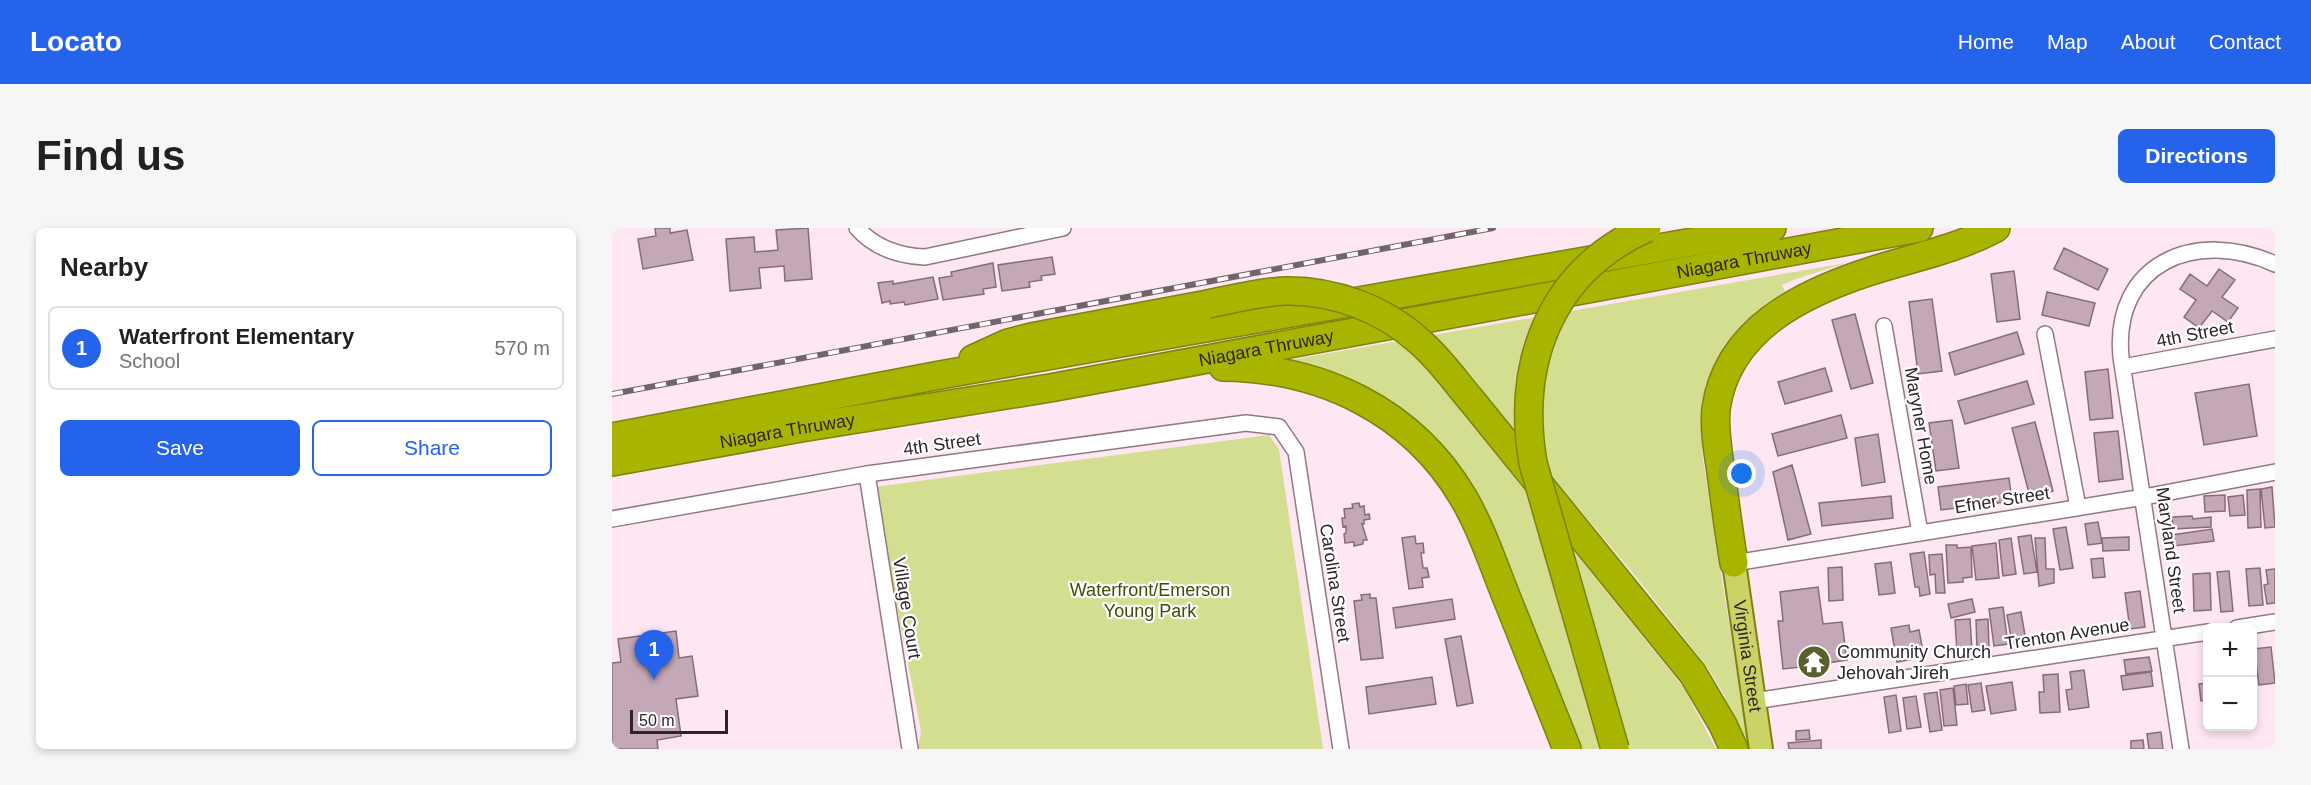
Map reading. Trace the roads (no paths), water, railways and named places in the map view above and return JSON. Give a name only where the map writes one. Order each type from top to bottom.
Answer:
[{"type":"highway","points":[[1615,749],[1533,463],[1528,392],[1532,366],[1541,338],[1558,303],[1579,277],[1602,255],[1620,242],[1647,228]]},
{"type":"highway","name":"Niagara Thruway","points":[[612,437],[940,375],[1772,228]]},
{"type":"highway","name":"Niagara Thruway","points":[[612,462],[801,428],[1050,388],[1919,228]]},
{"type":"highway","points":[[1734,563],[1716,437],[1716,411],[1726,375],[1748,342],[1778,312],[1827,286],[1969,242],[1996,228]]},
{"type":"highway","points":[[940,375],[1008,344],[1031,337],[1284,291],[1309,292],[1370,309],[1406,330],[1437,358],[1693,674],[1723,724],[1734,749]]},
{"type":"highway","points":[[1153,369],[1260,369],[1311,378],[1354,396],[1388,417],[1422,445],[1452,480],[1472,512],[1567,749]]},
{"type":"highway","points":[[612,478],[674,466],[740,439]]},
{"type":"main road","name":"Virginia Street","points":[[1734,563],[1761,749]]},
{"type":"street","points":[[857,228],[871,241],[891,252],[925,257],[1063,228]]},
{"type":"street","name":"Maryland Street","points":[[2181,749],[2122,362],[2119,337],[2124,308],[2140,275],[2154,259],[2168,250],[2187,243],[2207,239],[2229,241],[2249,248],[2275,264]]},
{"type":"street","name":"Maryner Home","points":[[1884,326],[1920,533]]},
{"type":"street","points":[[2045,334],[2078,507]]},
{"type":"street","name":"4th Street","points":[[2122,362],[2275,339]]},
{"type":"street","name":"4th Street","points":[[612,519],[867,474],[1246,423],[1279,427]]},
{"type":"street","name":"Carolina Street","points":[[1279,427],[1296,452],[1341,749]]},
{"type":"street","name":"Efner Street","points":[[1734,563],[2144,496],[2275,472]]},
{"type":"street","name":"Village Court","points":[[867,474],[910,749]]},
{"type":"street","points":[[2257,624],[2275,622]]},
{"type":"street","name":"Trenton Avenue","points":[[1754,701],[2203,633]]},
{"type":"railway","points":[[612,394],[1493,228]]},
{"type":"place","name":"Community Church Jehovah Jireh","points":[[1814,662]]},
{"type":"place","name":"Waterfront Elementary","points":[[654,680]]},
{"type":"park label","name":"Waterfront/Emerson Young Park","points":[[1150,600]]}]
